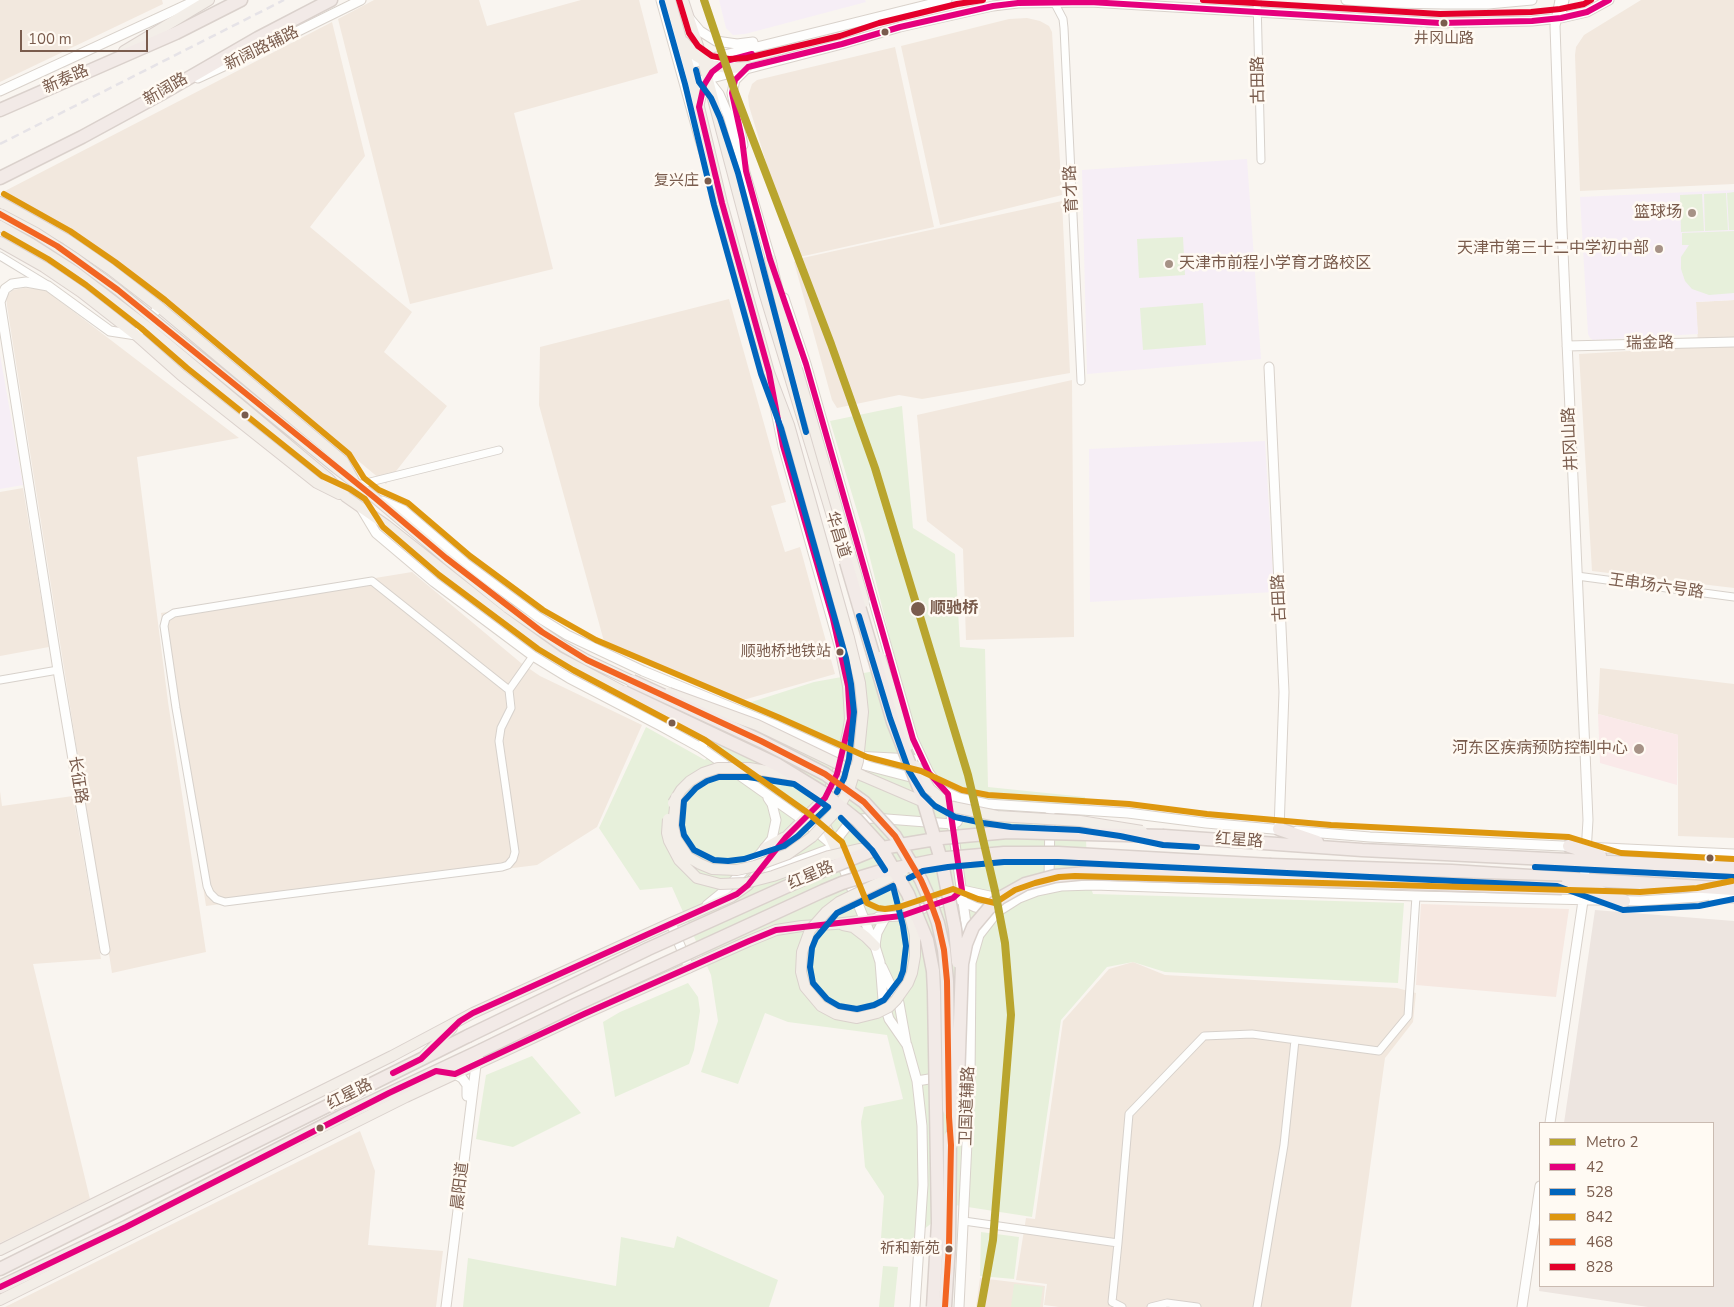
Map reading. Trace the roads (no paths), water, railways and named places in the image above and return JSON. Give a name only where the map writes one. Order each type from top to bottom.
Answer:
[{"type":"highway","name":"新泰路","points":[[0,110],[176,33],[241,0]]},
{"type":"highway","name":"新阔路","points":[[0,178],[82,137],[258,38],[331,0]]},
{"type":"highway","name":"华昌道","points":[[846,562],[893,722],[920,793],[942,863],[955,928],[961,992]]},
{"type":"highway","points":[[632,681],[761,741],[825,774],[864,802],[895,836],[917,872],[938,923],[944,950],[947,981],[951,1145],[949,1244],[945,1307]]},
{"type":"highway","points":[[624,692],[771,762],[828,796],[857,820],[879,844],[900,879],[927,940],[933,971],[938,1223],[933,1307]]},
{"type":"highway","points":[[1279,829],[1339,848]]},
{"type":"highway","name":"红星路","points":[[0,1269],[421,1059],[440,1040],[468,1036],[648,949],[810,876],[876,849],[942,838],[1008,832],[1164,836],[1339,848],[1588,853],[1619,862],[1734,868]]},
{"type":"highway","points":[[1569,846],[1588,853]]},
{"type":"highway","name":"红星路","points":[[0,1287],[126,1227],[344,1114],[823,891],[862,876],[920,863],[1004,853],[1067,854],[1271,865],[1398,869],[1560,883]]},
{"type":"highway","points":[[951,1145],[956,1111],[963,954],[968,938],[978,921],[989,908],[1008,893],[1025,884],[1055,876],[1086,873],[1560,883],[1624,901]]},
{"type":"highway","points":[[1587,890],[1734,889]]},
{"type":"highway","points":[[436,1071],[455,1074]]},
{"type":"main road","points":[[104,63],[209,0]]},
{"type":"main road","name":"华昌道","points":[[670,0],[681,37],[684,64],[689,83],[699,106],[722,203],[768,372],[781,402],[847,629],[860,683],[863,725],[858,761],[852,781],[838,809],[804,843],[779,858],[737,870],[717,869],[700,864],[688,857],[676,839],[673,826],[676,797]]},
{"type":"main road","name":"华昌道","points":[[683,0],[702,60],[767,301],[846,562]]},
{"type":"main road","points":[[681,37],[692,52],[717,68],[748,67]]},
{"type":"main road","points":[[0,202],[43,225],[83,250],[159,307],[343,461],[357,483]]},
{"type":"main road","points":[[0,214],[36,233],[83,264],[328,478],[346,497]]},
{"type":"main road","points":[[0,226],[74,271],[154,326],[357,483],[453,564],[542,632],[587,660],[632,681],[695,701],[757,725],[863,776],[919,800],[1011,818],[1080,821],[1164,836]]},
{"type":"main road","points":[[0,242],[44,267],[81,292],[136,335],[181,375],[317,483],[360,506],[539,644],[581,671],[624,692]]},
{"type":"main road","name":"华昌道","points":[[770,259],[797,369],[898,715],[917,768],[926,784],[935,794],[958,809]]},
{"type":"main road","points":[[835,847],[823,821],[822,809],[825,798],[837,774],[848,732],[850,711],[848,686],[841,652]]},
{"type":"main road","points":[[797,776],[749,768],[718,768],[703,773],[690,781],[676,797],[669,811],[667,824],[671,848],[678,860],[690,873],[704,880],[727,884],[746,883],[773,876],[830,856],[860,849],[876,849]]},
{"type":"main road","points":[[0,1250],[440,1040],[460,1021],[731,897],[742,890],[753,878],[776,843],[804,820],[825,798]]},
{"type":"main road","points":[[900,879],[915,940],[914,963],[908,983],[896,1000],[878,1013],[857,1018],[846,1017],[827,1010],[809,994],[801,972],[802,952],[810,930],[826,912],[839,902],[920,863]]},
{"type":"main road","points":[[0,1300],[406,1097],[584,1014],[776,930],[885,918]]},
{"type":"main road","points":[[835,924],[853,927],[866,936],[875,946]]},
{"type":"main road","points":[[476,1065],[480,1051]]},
{"type":"street","points":[[170,0],[173,10]]},
{"type":"street","points":[[0,91],[197,0]]},
{"type":"street","name":"新阔路辅路","points":[[161,94],[280,40],[361,0]]},
{"type":"street","points":[[661,0],[684,64],[948,0]]},
{"type":"street","name":"古田路","points":[[1257,0],[1261,160]]},
{"type":"street","points":[[1346,0],[1392,3],[1488,4],[1532,0]]},
{"type":"street","name":"井冈山路","points":[[1551,1122],[1587,890],[1588,853],[1579,577],[1556,60],[1560,0]]},
{"type":"street","name":"井冈山路","points":[[1559,18],[1565,0]]},
{"type":"street","points":[[722,203],[700,140],[689,83],[959,13],[1018,3],[1053,1],[1440,23],[1532,21],[1559,18],[1587,12],[1609,0]]},
{"type":"street","name":"育才路","points":[[1053,1],[1063,19],[1064,28],[1081,381]]},
{"type":"street","points":[[687,15],[700,31],[709,38],[722,43],[737,44],[745,44],[826,25],[853,24]]},
{"type":"street","points":[[699,106],[707,78],[717,68],[734,58],[823,37],[853,24]]},
{"type":"street","points":[[746,171],[732,93],[735,80],[748,67]]},
{"type":"street","name":"华昌道","points":[[707,78],[719,94],[728,115],[746,171],[770,259],[806,364],[911,729],[922,760],[929,773],[948,794]]},
{"type":"street","points":[[0,256],[48,286]]},
{"type":"street","name":"长征路","points":[[105,950],[58,670],[0,302],[5,289],[12,284],[26,282],[48,286],[110,331],[136,335]]},
{"type":"street","points":[[136,335],[159,307]]},
{"type":"street","name":"瑞金路","points":[[1569,346],[1734,342]]},
{"type":"street","name":"古田路","points":[[1269,367],[1284,692],[1279,829]]},
{"type":"street","name":"华昌道","points":[[768,372],[783,446],[841,652]]},
{"type":"street","points":[[357,483],[499,450]]},
{"type":"street","points":[[374,498],[403,510],[465,563],[538,617],[567,635],[643,670],[871,768],[918,779],[960,798],[987,804],[1128,813],[1206,823],[1279,829],[1370,836],[1569,846]]},
{"type":"street","points":[[360,506],[376,533],[434,582],[533,656],[569,678],[701,748],[766,796],[804,820],[835,847],[898,1003],[916,1082],[922,1126],[923,1185],[915,1307]]},
{"type":"street","name":"王串场六号路","points":[[1579,577],[1734,597]]},
{"type":"street","points":[[509,690],[372,581],[174,612],[166,618],[164,626],[205,876],[210,892],[216,899],[225,902],[502,868],[508,865],[513,860],[515,852],[499,741],[501,728],[511,708],[509,690],[533,656]]},
{"type":"street","points":[[0,680],[58,670]]},
{"type":"street","points":[[701,748],[723,704]]},
{"type":"street","points":[[843,755],[922,760]]},
{"type":"street","points":[[948,794],[972,963]]},
{"type":"street","points":[[702,909],[776,843],[776,820],[772,804],[766,796]]},
{"type":"street","points":[[753,878],[835,847],[840,835],[847,826],[861,819],[874,818],[952,824],[957,822],[965,809],[987,804]]},
{"type":"street","points":[[1050,809],[1050,888]]},
{"type":"street","points":[[776,820],[774,835],[776,843]]},
{"type":"street","points":[[1588,853],[1734,854]]},
{"type":"street","name":"卫国道辅路","points":[[959,1307],[970,1072],[972,963],[979,934],[997,912],[1010,903],[1019,898],[1050,888],[1094,884],[1416,896],[1587,890]]},
{"type":"street","points":[[1624,901],[1657,901],[1698,897],[1734,889]]},
{"type":"street","points":[[860,908],[875,916],[885,918],[900,916],[953,898],[962,890]]},
{"type":"street","points":[[962,890],[994,896],[1010,903]]},
{"type":"street","points":[[1122,1307],[1112,1302],[1129,1114],[1204,1036],[1252,1034],[1379,1051],[1408,1016],[1416,896]]},
{"type":"street","points":[[1698,897],[1734,898]]},
{"type":"street","points":[[953,898],[984,910],[997,912]]},
{"type":"street","points":[[875,946],[877,933],[885,918]]},
{"type":"street","points":[[671,923],[690,968]]},
{"type":"street","points":[[880,962],[883,1000],[889,1019],[907,1045]]},
{"type":"street","points":[[1257,1307],[1284,1145],[1295,1040]]},
{"type":"street","name":"晨阳道","points":[[446,1307],[476,1065]]},
{"type":"street","points":[[916,1082],[970,1072]]},
{"type":"street","name":"晨阳道","points":[[442,1307],[468,1090],[465,1081],[455,1074]]},
{"type":"street","points":[[1524,1307],[1539,1194]]},
{"type":"street","points":[[1524,1307],[1539,1212]]},
{"type":"street","points":[[964,1220],[1118,1243]]},
{"type":"street","points":[[919,1257],[962,1260]]},
{"type":"street","points":[[1151,1307],[1167,1303],[1197,1307]]},
{"type":"railway","points":[[0,144],[284,0]]},
{"type":"metro line","name":"2","points":[[704,0],[736,95],[831,344],[875,468],[968,775],[995,891],[1005,943],[1011,1015],[993,1240],[981,1307]]},
{"type":"place","name":"井冈山路","points":[[1444,23]]},
{"type":"place","name":"复兴庄","points":[[708,181]]},
{"type":"place","name":"篮球场","points":[[1692,213]]},
{"type":"place","name":"天津市第三十二中学初中部","points":[[1659,249]]},
{"type":"place","name":"天津市前程小学育才路校区","points":[[1169,264]]},
{"type":"place","name":"顺驰桥","points":[[918,609]]},
{"type":"place","name":"顺驰桥地铁站","points":[[840,652]]},
{"type":"place","name":"河东区疾病预防控制中心","points":[[1639,749]]},
{"type":"place","name":"祈和新苑","points":[[949,1249]]}]
